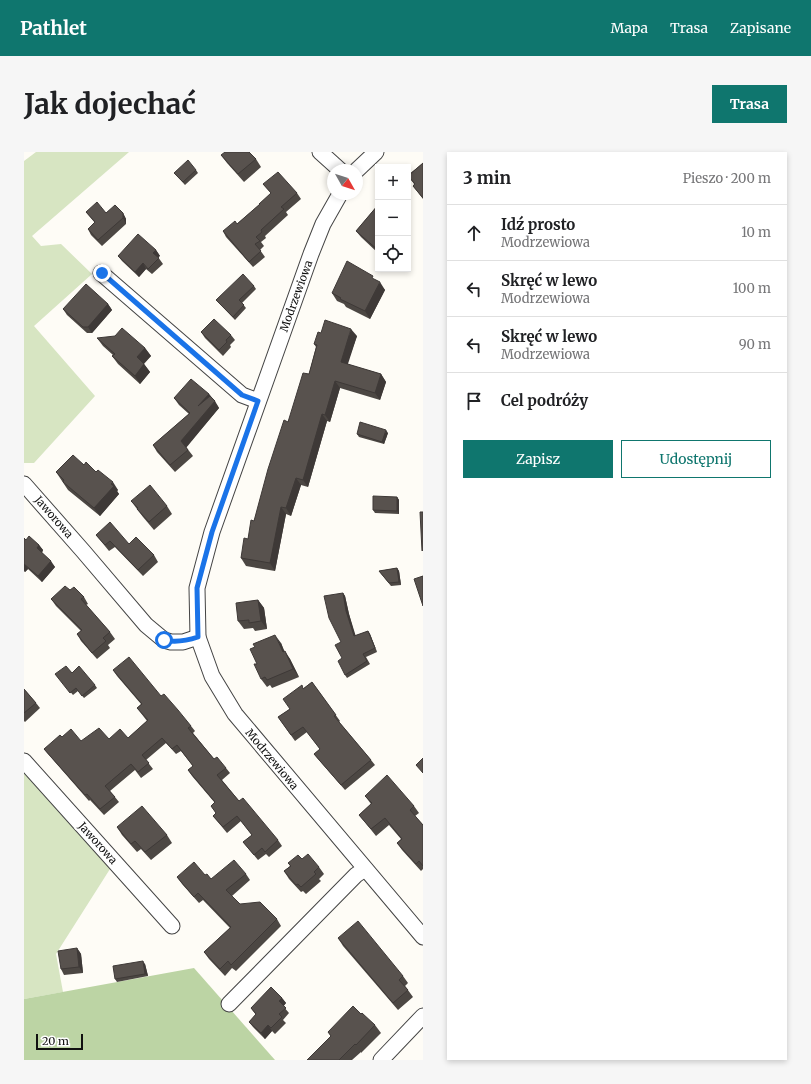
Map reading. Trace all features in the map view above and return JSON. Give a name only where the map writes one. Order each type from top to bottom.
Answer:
[{"type":"street","points":[[320,152],[333,164]]},
{"type":"street","points":[[363,164],[376,152]]},
{"type":"street","name":"Modrzewiowa","points":[[337,200],[323,224],[316,242],[212,532],[197,588],[198,637],[212,676],[235,714],[423,937]]},
{"type":"street","points":[[102,273],[242,395],[258,401]]},
{"type":"street","name":"Jaworowa","points":[[24,484],[146,625],[164,640],[171,642],[183,642],[198,637]]},
{"type":"street","name":"Jaworowa","points":[[24,761],[172,926]]},
{"type":"street","points":[[229,1004],[356,875],[365,868]]},
{"type":"street","points":[[381,1060],[423,1016]]},
{"type":"green space","points":[[36,152],[129,152],[32,236],[41,246],[61,244],[92,274],[34,326],[95,396],[34,463],[24,463],[24,161]]},
{"type":"green space","points":[[24,773],[110,869],[56,954],[63,992],[24,999]]},
{"type":"green space","points":[[194,968],[275,1060],[24,1060],[24,999]]},
{"type":"building","points":[[225,152],[249,152],[256,159],[238,174],[221,155]]},
{"type":"building","points":[[188,160],[196,170],[183,182],[174,173]]},
{"type":"building","points":[[423,163],[423,198],[413,186],[415,184],[411,179],[411,173]]},
{"type":"building","points":[[278,172],[297,193],[281,207],[284,209],[261,230],[262,232],[256,237],[260,241],[255,244],[261,251],[249,262],[223,231],[235,221],[237,224],[271,193],[263,184]]},
{"type":"building","points":[[97,202],[106,213],[115,205],[123,213],[123,218],[98,240],[88,229],[95,222],[86,212]]},
{"type":"building","points":[[375,209],[375,247],[356,231]]},
{"type":"building","points":[[138,234],[156,250],[153,253],[159,258],[148,269],[143,263],[135,272],[118,256]]},
{"type":"building","points":[[347,261],[373,276],[372,278],[380,282],[365,311],[340,299],[341,298],[332,293]]},
{"type":"building","points":[[243,274],[254,286],[239,300],[244,305],[233,317],[216,300]]},
{"type":"building","points":[[86,284],[108,304],[88,327],[83,327],[63,309]]},
{"type":"building","points":[[214,319],[231,335],[226,340],[227,342],[219,350],[201,332]]},
{"type":"building","points":[[325,320],[351,329],[341,362],[381,374],[375,393],[335,381],[325,415],[322,414],[303,480],[296,478],[286,508],[281,507],[270,563],[241,558],[244,538],[248,539],[251,520],[254,521],[268,469],[284,420],[288,422],[303,373],[309,374],[317,345],[314,344],[318,332],[321,333]]},
{"type":"building","points":[[122,328],[145,348],[137,357],[144,364],[135,376],[112,356],[115,354],[97,338],[115,336]]},
{"type":"building","points":[[191,379],[209,394],[198,406],[210,396],[215,401],[181,441],[188,450],[170,465],[153,445],[190,413],[174,398]]},
{"type":"building","points":[[360,422],[386,430],[382,442],[357,434]]},
{"type":"building","points":[[73,455],[84,465],[86,462],[96,472],[98,470],[113,482],[111,484],[114,486],[94,508],[63,482],[64,480],[56,472]]},
{"type":"building","points":[[150,485],[167,506],[149,522],[131,501]]},
{"type":"building","points":[[373,496],[397,497],[397,511],[373,510]]},
{"type":"building","points":[[420,512],[423,512],[422,551]]},
{"type":"building","points":[[110,522],[129,544],[136,537],[154,555],[138,570],[110,541],[105,545],[96,535]]},
{"type":"building","points":[[29,536],[39,545],[37,548],[51,561],[38,576],[24,564],[24,538],[26,540]]},
{"type":"building","points":[[397,568],[399,582],[389,583],[379,571]]},
{"type":"building","points":[[423,576],[423,606],[414,579]]},
{"type":"building","points":[[65,586],[70,590],[74,587],[84,597],[81,599],[110,632],[103,638],[106,641],[92,653],[77,634],[82,630],[51,599]]},
{"type":"building","points":[[343,593],[346,611],[354,636],[368,631],[375,648],[363,654],[367,661],[345,675],[338,661],[342,658],[335,645],[341,642],[329,618],[324,596]]},
{"type":"building","points":[[258,600],[261,621],[249,623],[249,620],[238,621],[236,603]]},
{"type":"building","points":[[275,635],[283,652],[285,651],[293,669],[267,680],[265,677],[261,679],[254,664],[257,664],[250,649],[255,647],[253,644]]},
{"type":"building","points":[[129,657],[161,696],[164,694],[178,710],[191,726],[188,728],[214,759],[217,757],[226,768],[217,775],[239,801],[243,798],[278,840],[265,852],[262,848],[254,855],[243,842],[252,835],[237,816],[223,827],[213,816],[216,813],[211,806],[215,802],[188,770],[193,766],[177,745],[172,749],[162,738],[142,755],[149,763],[138,772],[131,764],[105,786],[115,797],[100,809],[87,794],[85,795],[44,749],[60,735],[62,737],[71,729],[81,741],[99,728],[109,739],[120,729],[128,738],[148,720],[137,708],[142,704],[113,670]]},
{"type":"building","points":[[66,666],[72,673],[79,666],[95,685],[82,696],[76,688],[70,693],[55,674]]},
{"type":"building","points":[[312,682],[336,715],[334,716],[371,760],[341,785],[314,754],[320,749],[303,727],[291,735],[278,717],[290,709],[283,699],[302,685],[303,689]]},
{"type":"building","points":[[24,689],[36,703],[24,713]]},
{"type":"building","points":[[423,758],[423,773],[416,765]]},
{"type":"building","points":[[387,775],[414,806],[410,810],[423,825],[423,866],[419,861],[416,864],[397,843],[402,839],[385,818],[371,829],[359,815],[372,803],[365,796]]},
{"type":"building","points":[[142,806],[167,835],[145,852],[135,841],[131,844],[117,827]]},
{"type":"building","points":[[308,854],[319,867],[314,872],[316,874],[301,887],[298,884],[296,885],[284,871],[291,866],[288,863],[298,855],[302,859]]},
{"type":"building","points":[[234,860],[246,874],[226,890],[240,904],[260,902],[277,919],[231,965],[228,961],[220,969],[204,952],[231,927],[198,893],[194,897],[177,877],[194,862],[205,875],[207,874],[211,879]]},
{"type":"building","points":[[358,921],[403,976],[399,980],[408,990],[393,1003],[338,938]]},
{"type":"building","points":[[77,948],[79,967],[61,969],[58,951]]},
{"type":"building","points":[[143,961],[145,974],[115,979],[113,966]]},
{"type":"building","points":[[271,987],[282,998],[279,1001],[286,1008],[279,1014],[282,1017],[271,1028],[268,1025],[261,1033],[249,1022],[256,1014],[251,1008]]},
{"type":"building","points":[[353,1006],[375,1025],[339,1060],[307,1060],[331,1036],[328,1032]]},
{"type":"route","points":[[102,273],[242,395],[258,401],[212,532],[197,588],[198,637],[183,642],[171,642],[164,640]]}]
